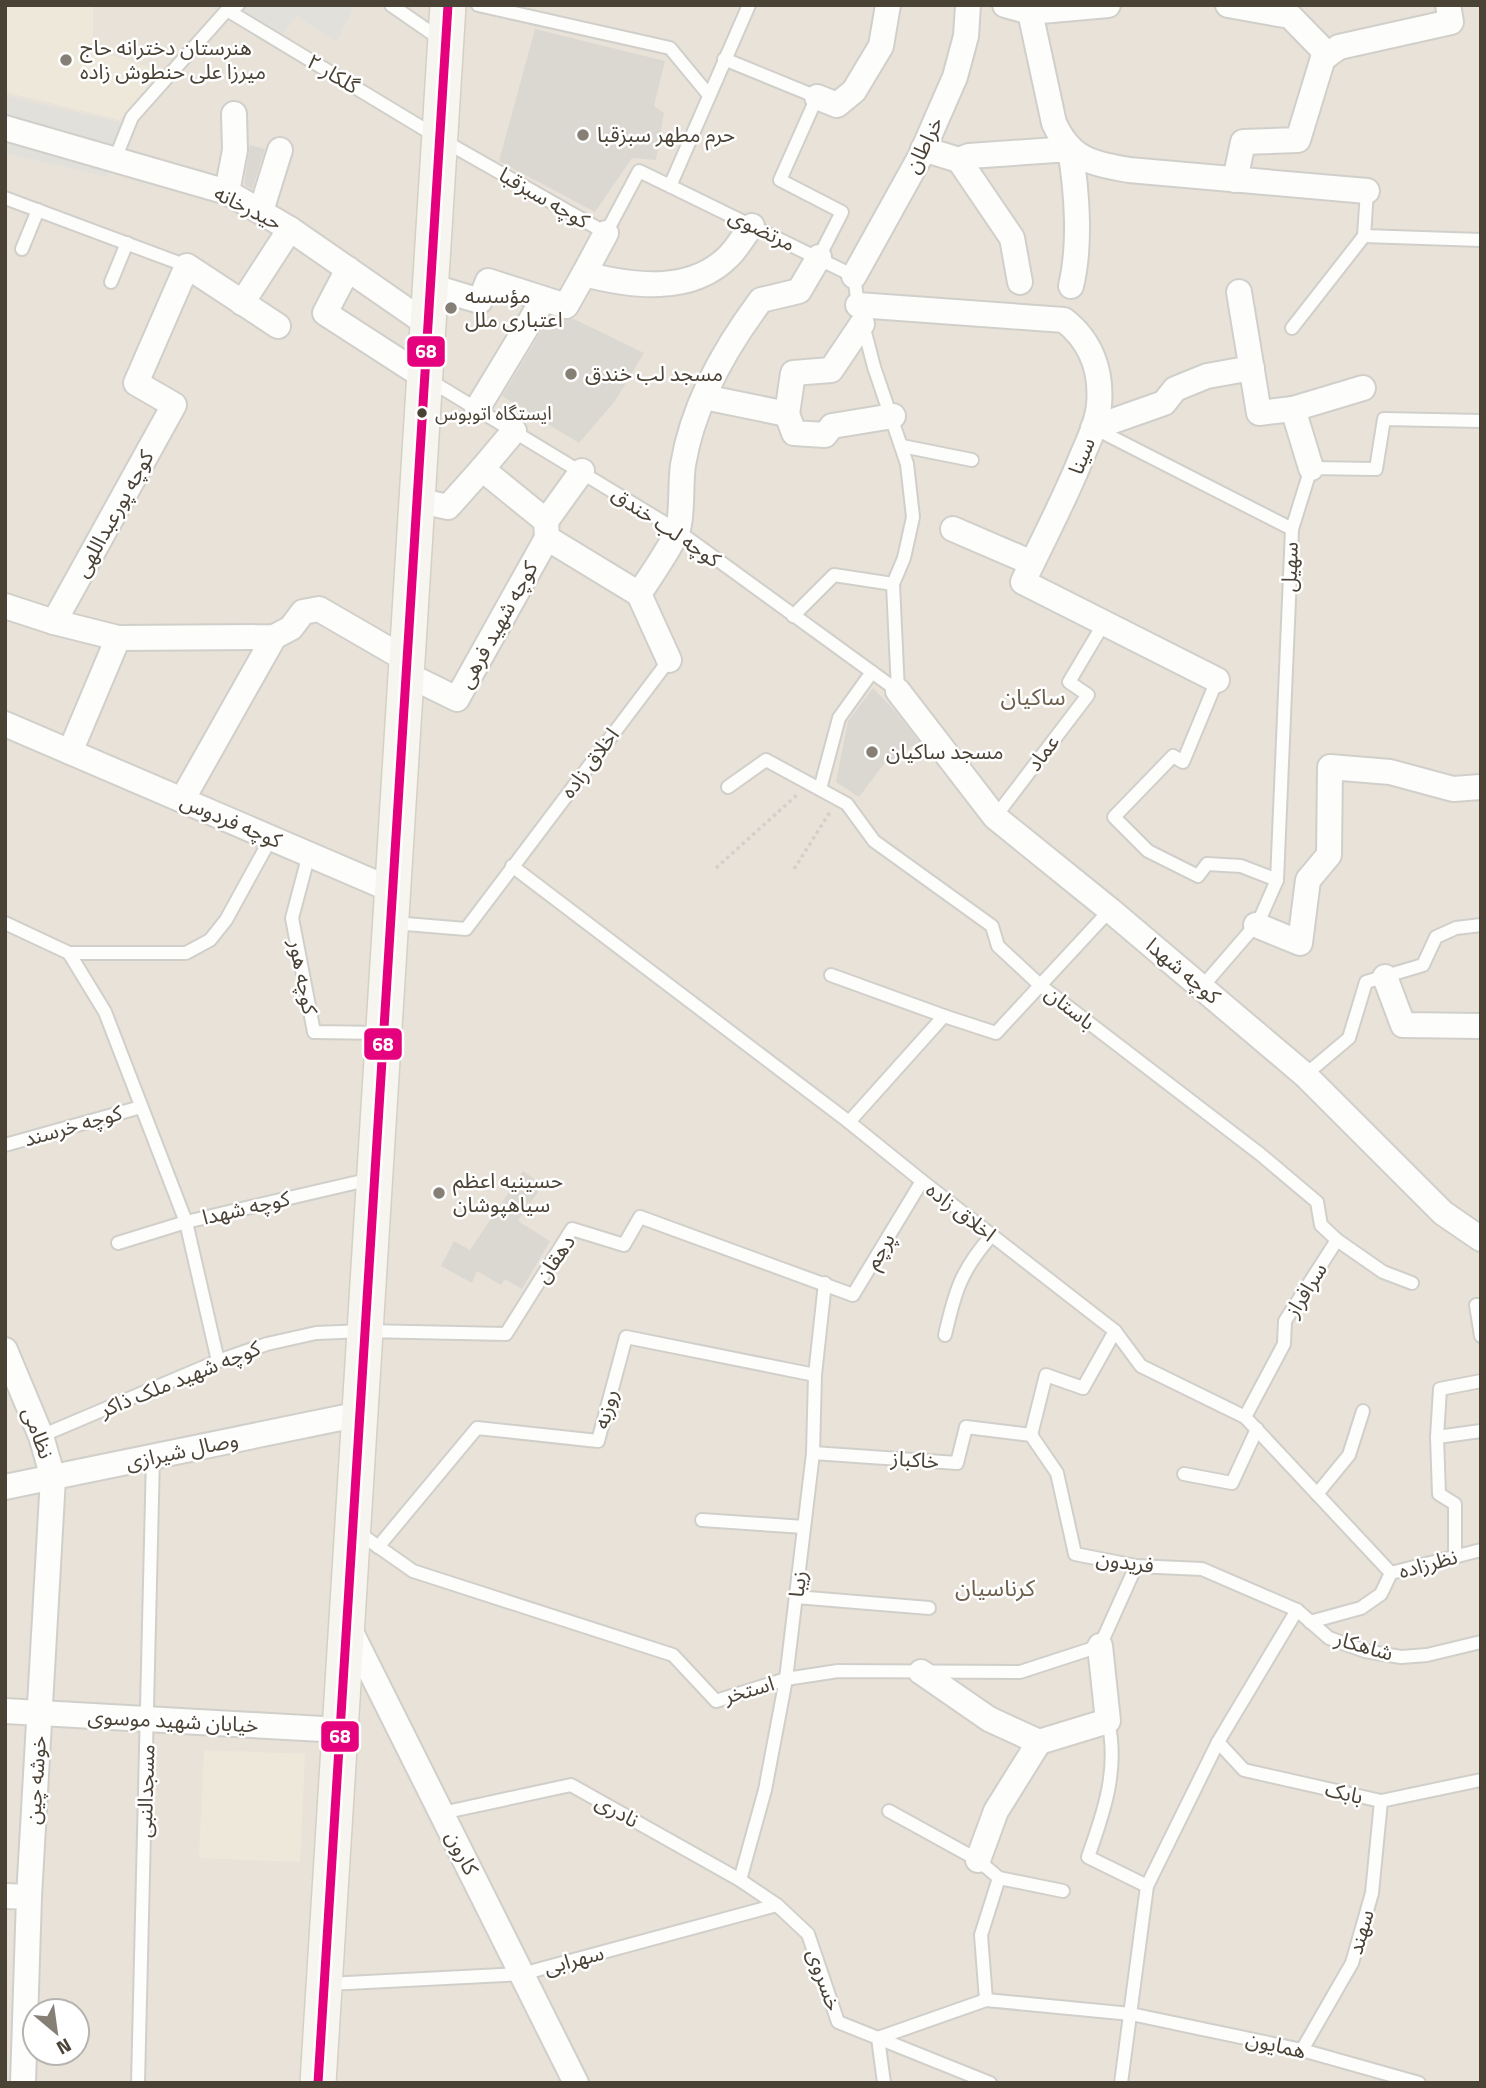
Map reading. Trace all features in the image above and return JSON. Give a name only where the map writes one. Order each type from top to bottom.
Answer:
[{"type":"main road","points":[[318,2083],[347,1623],[365,1538],[360,1414],[448,5]]},
{"type":"street","points":[[817,97],[837,105],[854,91],[881,46],[888,5]]},
{"type":"street","name":"خراطان","points":[[854,276],[923,149],[955,77],[966,36],[968,5]]},
{"type":"street","points":[[1005,5],[1030,12],[1108,5]]},
{"type":"street","points":[[1228,5],[1290,16],[1328,55]]},
{"type":"street","points":[[1235,180],[1243,142],[1298,140],[1323,58],[1339,47],[1451,22],[1448,5]]},
{"type":"street","points":[[1030,12],[1054,123],[1070,149],[1077,262],[1071,286]]},
{"type":"street","points":[[227,192],[235,150],[234,114]]},
{"type":"street","name":"حیدرخانه","points":[[5,128],[227,192],[290,229],[428,324]]},
{"type":"street","points":[[923,149],[960,160],[1012,238],[1020,282]]},
{"type":"street","points":[[960,160],[969,156],[1070,149],[1091,162],[1129,170],[1367,191]]},
{"type":"street","points":[[261,211],[280,150]]},
{"type":"street","points":[[584,274],[623,284],[668,284],[701,276],[728,257],[752,226]]},
{"type":"street","points":[[242,303],[290,229]]},
{"type":"street","points":[[430,286],[480,302],[488,281],[566,306],[606,233]]},
{"type":"street","points":[[669,660],[639,594],[678,531],[683,464],[695,421],[734,336],[761,300],[799,291],[819,257]]},
{"type":"street","points":[[187,266],[278,326]]},
{"type":"street","name":"کوچه پورعبداللهی","points":[[54,622],[174,405],[136,383],[187,266]]},
{"type":"street","points":[[348,269],[324,313],[424,377]]},
{"type":"street","points":[[1239,292],[1259,413],[1293,409],[1363,388]]},
{"type":"street","points":[[477,409],[543,300]]},
{"type":"street","points":[[860,314],[831,370],[793,373],[788,414],[794,433],[825,436],[832,426],[893,416]]},
{"type":"street","name":"سینا","points":[[860,314],[1063,320],[1078,331],[1092,354],[1099,382],[1099,407],[1067,494],[1032,563]]},
{"type":"street","points":[[1093,428],[1164,403],[1175,390],[1207,376],[1252,368]]},
{"type":"street","points":[[704,397],[788,414]]},
{"type":"street","points":[[1293,409],[1311,468]]},
{"type":"street","points":[[416,500],[447,507],[514,431]]},
{"type":"street","name":"کوچه شهید فرهی","points":[[482,469],[547,529],[639,594]]},
{"type":"street","points":[[547,529],[582,471]]},
{"type":"street","name":"کوچه شهید فرهی","points":[[406,667],[457,699],[547,529]]},
{"type":"street","points":[[953,529],[1032,563],[1023,582],[1217,680]]},
{"type":"street","points":[[5,606],[118,638],[274,637],[291,628],[303,612],[319,609],[406,667]]},
{"type":"street","points":[[182,800],[274,637]]},
{"type":"street","points":[[70,752],[118,638]]},
{"type":"street","name":"کوچه شهدا","points":[[898,691],[995,817],[1305,1075],[1443,1213],[1481,1239]]},
{"type":"street","name":"کوچه فردوس","points":[[5,724],[309,855],[391,906]]},
{"type":"street","points":[[1255,925],[1300,943],[1308,880],[1329,855],[1331,767],[1390,772],[1453,789],[1481,787]]},
{"type":"street","points":[[1385,977],[1403,1025],[1481,1026]]},
{"type":"street","name":"نظامی","points":[[5,1350],[41,1436],[53,1478]]},
{"type":"street","name":"وصال شیرازی","points":[[5,1487],[360,1414]]},
{"type":"street","name":"خوشه چین","points":[[23,2083],[17,1896],[40,1713],[53,1478]]},
{"type":"street","name":"کارون","points":[[347,1623],[576,2083]]},
{"type":"street","points":[[978,1860],[996,1811],[1039,1742],[1108,1721],[1100,1646]]},
{"type":"street","points":[[921,1672],[989,1719],[1039,1742]]},
{"type":"street","name":"خیابان شهید موسوی","points":[[5,1711],[340,1730]]},
{"type":"lane","points":[[391,5],[447,43]]},
{"type":"lane","points":[[478,5],[670,48],[708,94]]},
{"type":"lane","points":[[670,186],[748,5]]},
{"type":"lane","name":"گلکار ۲","points":[[115,159],[132,117],[233,8],[439,138]]},
{"type":"lane","points":[[724,59],[817,97],[780,180],[842,212],[819,257]]},
{"type":"lane","name":"کوچه سبزقبا","points":[[439,138],[606,233],[639,171],[670,186]]},
{"type":"lane","name":"مرتضوی","points":[[670,186],[854,276]]},
{"type":"lane","points":[[1292,328],[1364,236],[1367,191]]},
{"type":"lane","points":[[7,202],[38,210],[187,266]]},
{"type":"lane","points":[[22,249],[38,210]]},
{"type":"lane","points":[[1364,236],[1481,240]]},
{"type":"lane","points":[[111,282],[127,243]]},
{"type":"lane","points":[[854,276],[860,314],[874,366],[907,464],[913,517],[904,558],[893,584],[898,691]]},
{"type":"lane","name":"کوچه لب خندق","points":[[424,377],[678,531],[898,691]]},
{"type":"lane","points":[[1311,468],[1376,469],[1384,419],[1481,421]]},
{"type":"lane","points":[[1093,428],[1292,529]]},
{"type":"lane","points":[[901,446],[972,460]]},
{"type":"lane","name":"سهیل","points":[[1202,987],[1255,925],[1277,880],[1292,529],[1311,468]]},
{"type":"lane","points":[[793,616],[834,575],[893,584]]},
{"type":"lane","name":"عماد","points":[[995,817],[1088,695],[1069,681],[1104,623]]},
{"type":"lane","name":"اخلاق زاده","points":[[391,906],[466,929],[669,660]]},
{"type":"lane","points":[[815,786],[839,718],[872,672]]},
{"type":"lane","points":[[1217,680],[1183,762],[1173,756],[1114,817],[1148,850],[1198,876],[1207,864],[1241,866],[1277,880]]},
{"type":"lane","name":"باستان","points":[[728,787],[766,760],[847,804],[874,841],[992,926],[998,946],[1041,986],[1260,1154],[1317,1202],[1321,1226],[1337,1240],[1383,1272],[1412,1283]]},
{"type":"lane","points":[[5,923],[69,953],[186,953],[210,940],[226,920],[271,838]]},
{"type":"lane","name":"کوچه هور","points":[[309,855],[292,918],[314,1032],[384,1033]]},
{"type":"lane","name":"اخلاق زاده","points":[[512,866],[849,1122],[1115,1331],[1140,1366],[1245,1417],[1391,1573]]},
{"type":"lane","points":[[831,975],[996,1032],[1110,910]]},
{"type":"lane","points":[[1305,1075],[1349,1038],[1366,982],[1423,965],[1436,937],[1456,928],[1481,925]]},
{"type":"lane","points":[[69,953],[105,1012],[186,1222],[218,1361]]},
{"type":"lane","points":[[849,1122],[944,1016]]},
{"type":"lane","name":"کوچه خرسند","points":[[5,1145],[141,1107]]},
{"type":"lane","name":"کوچه شهدا","points":[[118,1243],[186,1222],[374,1179]]},
{"type":"lane","name":"پرچم","points":[[825,1283],[853,1295],[922,1181]]},
{"type":"lane","name":"دهقان","points":[[365,1331],[506,1334],[572,1229],[624,1245],[640,1217],[825,1283]]},
{"type":"lane","points":[[945,1335],[955,1293],[971,1258],[992,1235]]},
{"type":"lane","name":"سرافراز","points":[[1245,1417],[1284,1344],[1286,1321],[1337,1240]]},
{"type":"lane","name":"زیبا","points":[[740,1880],[765,1790],[786,1679],[813,1453],[815,1375],[825,1283]]},
{"type":"lane","points":[[1481,1305],[1476,1305],[1481,1336]]},
{"type":"lane","name":"کوچه شهید ملک ذاکر","points":[[41,1436],[218,1361],[267,1344],[316,1333],[365,1331]]},
{"type":"lane","points":[[1031,1435],[1046,1375],[1083,1388],[1115,1331]]},
{"type":"lane","name":"روزبه","points":[[365,1538],[477,1428],[597,1441],[626,1337],[815,1375]]},
{"type":"lane","points":[[1455,1556],[1455,1504],[1439,1494],[1437,1437],[1440,1389],[1481,1381]]},
{"type":"lane","points":[[1317,1494],[1349,1455],[1363,1411]]},
{"type":"lane","name":"خاکباز","points":[[813,1453],[957,1463],[966,1427],[1031,1435]]},
{"type":"lane","points":[[1184,1474],[1232,1483],[1257,1429]]},
{"type":"lane","points":[[1437,1437],[1481,1431]]},
{"type":"lane","name":"فریدون","points":[[1031,1435],[1057,1473],[1074,1554],[1136,1566],[1202,1569],[1297,1610]]},
{"type":"lane","name":"مسجدالنبی","points":[[138,2083],[153,1457]]},
{"type":"lane","points":[[702,1520],[804,1527]]},
{"type":"lane","name":"استخر","points":[[365,1538],[412,1572],[673,1655],[716,1701],[786,1679],[838,1671],[1020,1672],[1100,1646]]},
{"type":"lane","name":"نظرزاده","points":[[1310,1622],[1361,1608],[1381,1594],[1391,1573],[1481,1550]]},
{"type":"lane","points":[[1100,1646],[1136,1566]]},
{"type":"lane","points":[[796,1597],[929,1608]]},
{"type":"lane","points":[[1121,2083],[1147,1886],[1218,1742],[1297,1610]]},
{"type":"lane","name":"شاهکار","points":[[1297,1610],[1329,1638],[1365,1651],[1401,1657],[1427,1655],[1481,1642]]},
{"type":"lane","points":[[1108,1721],[1113,1740],[1114,1763],[1108,1794],[1088,1857],[1147,1886]]},
{"type":"lane","name":"بابک","points":[[1218,1742],[1244,1770],[1381,1801],[1481,1780]]},
{"type":"lane","name":"نادری","points":[[442,1813],[571,1785],[740,1880],[778,1905]]},
{"type":"lane","name":"سهند","points":[[1301,2050],[1352,1963],[1372,1893],[1381,1801]]},
{"type":"lane","points":[[888,1811],[978,1860],[999,1878],[1063,1891]]},
{"type":"lane","points":[[884,2083],[878,2038],[986,2000],[981,1935],[999,1878]]},
{"type":"lane","name":"سهرابی","points":[[324,1984],[523,1975],[778,1905]]},
{"type":"lane","name":"خسروی","points":[[778,1905],[808,1934],[838,2022],[990,2083]]},
{"type":"lane","name":"همایون","points":[[986,2000],[1131,2014],[1301,2050],[1419,2083]]},
{"type":"path","points":[[716,868],[815,786]]},
{"type":"path","points":[[794,869],[838,799]]},
{"type":"shaded area","points":[[5,5],[1481,5],[1481,2083],[5,2083]]},
{"type":"shaded area","name":"هنرستان دخترانه حاج میرزا علی حنطوش زاده","points":[[5,5],[93,5],[93,49],[161,71],[120,120],[5,92]]},
{"type":"shaded area","points":[[203,5],[355,5],[336,42],[297,16],[280,37]]},
{"type":"shaded area","points":[[5,96],[123,123],[108,177],[5,153]]},
{"type":"shaded area","points":[[204,1750],[305,1754],[300,1862],[199,1858]]},
{"type":"building","name":"حرم مطهر سبزقبا","points":[[535,29],[665,61],[654,106],[664,113],[656,160],[632,158],[595,212],[499,161]]},
{"type":"building","points":[[250,145],[265,149],[252,190],[244,184]]},
{"type":"building","name":"مسجد لب خندق","points":[[550,317],[574,319],[644,353],[615,401],[579,443],[502,396]]},
{"type":"building","name":"مسجد ساکیان","points":[[873,688],[919,742],[883,765],[859,797],[836,782],[848,721]]},
{"type":"building","points":[[523,1171],[543,1185],[518,1221],[550,1241],[522,1289],[505,1279],[501,1285],[477,1271],[472,1283],[441,1266],[454,1241],[470,1250]]},
{"type":"transit line","name":"68","points":[[318,2083],[448,5]]},
{"type":"place","name":"هنرستان دخترانه حاج میرزا علی حنطوش زاده","points":[[66,60]]},
{"type":"place","name":"حرم مطهر سبزقبا","points":[[583,135]]},
{"type":"place","name":"مؤسسه اعتباری ملل","points":[[451,308]]},
{"type":"place","name":"مسجد لب خندق","points":[[571,374]]},
{"type":"place","name":"ایستگاه اتوبوس","points":[[422,413]]},
{"type":"place","name":"مسجد ساکیان","points":[[872,752]]},
{"type":"place","name":"حسینیه اعظم سیاهپوشان","points":[[439,1193]]},
{"type":"district","name":"ساکیان","points":[[1033,697]]},
{"type":"district","name":"کرناسیان","points":[[995,1588]]}]
